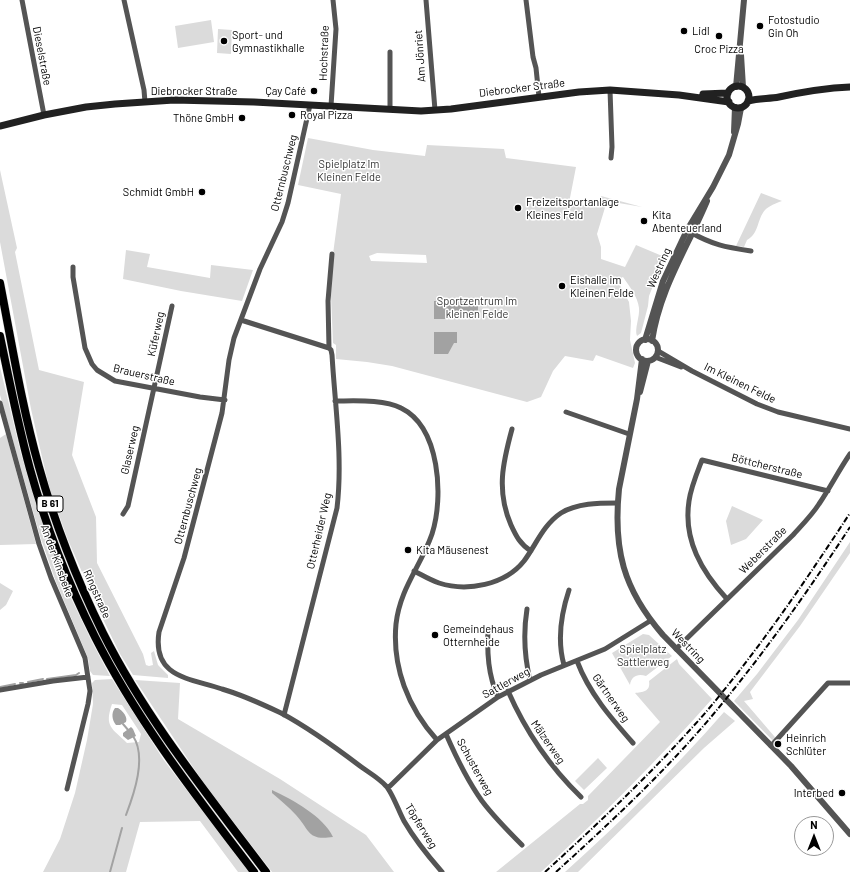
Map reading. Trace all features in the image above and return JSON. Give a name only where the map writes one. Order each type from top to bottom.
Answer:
[{"type":"highway","name":"Ringstraße","points":[[0,283],[20,389],[38,466],[64,546],[86,596],[104,634],[147,710],[189,770],[266,872]]},
{"type":"highway","name":"Ringstraße","points":[[0,336],[22,438],[39,500],[56,549],[77,600],[117,678],[160,745],[254,872]]},
{"type":"main road","points":[[748,97],[746,105],[738,108],[729,102],[728,93],[739,87],[748,97],[756,99],[850,86]]},
{"type":"main road","name":"Diebrocker Straße","points":[[0,126],[44,115],[86,107],[145,102],[213,101],[390,110],[435,110],[579,92],[610,90],[679,95],[729,102]]},
{"type":"main road","name":"Diebrocker Straße","points":[[679,95],[728,93]]},
{"type":"street","name":"Dieselstraße","points":[[22,0],[44,115]]},
{"type":"street","points":[[124,0],[144,90],[145,102]]},
{"type":"street","name":"Hochstraße","points":[[331,106],[336,29],[333,0]]},
{"type":"street","name":"Am Jönriet","points":[[426,0],[435,110]]},
{"type":"street","points":[[526,0],[539,97]]},
{"type":"street","points":[[739,87],[744,0]]},
{"type":"street","points":[[390,52],[390,110]]},
{"type":"street","points":[[610,90],[611,158]]},
{"type":"street","name":"Otternbuschweg","points":[[310,105],[290,196],[282,222],[260,269],[234,338],[229,360],[225,400],[222,413],[190,535],[159,632],[159,649],[167,667],[179,676],[245,697],[284,715],[329,742],[387,787]]},
{"type":"street","name":"Westring","points":[[644,340],[660,287],[724,165],[733,141],[738,108]]},
{"type":"street","points":[[689,232],[706,241],[720,246],[751,251]]},
{"type":"street","name":"Westring","points":[[652,341],[659,308],[689,232]]},
{"type":"street","name":"Otterheider Weg","points":[[284,715],[337,508],[339,473],[331,350],[329,348],[328,301],[332,254]]},
{"type":"street","name":"Brauerstraße","points":[[73,267],[73,276],[85,348],[92,364],[97,370],[114,381],[200,397],[225,400]]},
{"type":"street","name":"Küferweg","points":[[154,389],[172,306]]},
{"type":"street","points":[[241,320],[329,348]]},
{"type":"street","points":[[644,340],[652,341],[656,343],[657,354],[645,360],[637,354],[636,350],[640,342],[644,340]]},
{"type":"street","name":"Im Kleinen Felde","points":[[657,354],[757,404],[778,412],[850,429]]},
{"type":"street","name":"Westring","points":[[645,360],[629,434],[617,503],[617,532],[624,569],[632,590],[650,620],[676,649],[771,746],[848,831]]},
{"type":"street","name":"Glaserweg","points":[[123,514],[128,506],[154,389]]},
{"type":"street","points":[[335,401],[384,403],[400,407],[415,418],[426,433],[432,450],[438,480],[438,503],[432,534],[425,551],[405,589],[398,612],[396,653],[402,680],[409,701],[420,719],[436,740]]},
{"type":"street","name":"An der Kinsbeke","points":[[0,403],[39,544],[51,578],[85,658],[90,692],[67,789]]},
{"type":"street","points":[[566,412],[629,434]]},
{"type":"street","points":[[512,429],[502,470],[503,501],[508,519],[517,537],[524,547],[531,551]]},
{"type":"street","name":"Weberstraße","points":[[676,649],[793,535],[818,506],[850,454]]},
{"type":"street","name":"Böttcherstraße","points":[[727,599],[715,587],[697,558],[690,534],[688,516],[689,502],[702,460],[828,491]]},
{"type":"street","points":[[414,571],[438,583],[450,586],[478,586],[498,579],[523,563],[548,524],[562,513],[576,506],[617,503]]},
{"type":"street","points":[[564,665],[560,631],[569,590]]},
{"type":"street","points":[[527,609],[524,644],[530,680]]},
{"type":"street","name":"Sattlerweg","points":[[387,787],[390,786],[436,740],[498,697],[530,680],[605,649],[650,620]]},
{"type":"street","points":[[488,629],[488,665],[493,687],[498,697]]},
{"type":"street","name":"Gärtnerweg","points":[[577,660],[593,693],[609,716],[633,743]]},
{"type":"street","points":[[0,690],[88,677]]},
{"type":"street","points":[[771,746],[828,683],[850,683]]},
{"type":"street","name":"Mälzerweg","points":[[508,692],[518,714],[537,747],[564,781],[581,797]]},
{"type":"street","name":"Schusterweg","points":[[446,734],[456,758],[472,786],[495,817],[522,845]]},
{"type":"street","name":"Töpferweg","points":[[387,787],[423,851],[442,872]]},
{"type":"green space","points":[[211,20],[214,42],[178,48],[175,26]]},
{"type":"green space","name":"Sport- und Gymnastikhalle","points":[[218,29],[232,30],[231,54],[217,53]]},
{"type":"green space","points":[[308,138],[373,150],[425,156],[427,145],[504,149],[506,158],[576,167],[569,203],[598,207],[601,196],[642,207],[607,201],[597,234],[601,247],[601,259],[625,267],[636,245],[667,258],[658,273],[649,296],[641,333],[637,336],[636,330],[639,311],[637,300],[623,277],[617,280],[629,302],[631,321],[630,340],[635,363],[633,368],[596,355],[593,361],[565,356],[553,371],[541,397],[527,402],[392,366],[336,359],[336,345],[333,343],[331,296],[333,254],[341,194],[298,185]],"holes":[[[377,253],[426,255],[427,263],[371,261],[369,256]]]},
{"type":"green space","points":[[0,170],[17,248],[15,252],[39,370],[84,382],[72,455],[96,517],[97,563],[143,654],[146,665],[153,665],[151,653],[154,651],[158,665],[168,675],[168,678],[133,675],[120,654],[99,611],[68,540],[50,490],[31,409],[0,242]]},
{"type":"green space","points":[[761,193],[782,201],[768,207],[765,210],[760,218],[754,234],[747,240],[744,247],[736,246]]},
{"type":"green space","points":[[126,250],[150,254],[147,267],[210,278],[211,265],[253,270],[242,301],[181,291],[123,279]]},
{"type":"green space","points":[[0,367],[21,454],[45,530],[70,596],[110,676],[93,675],[90,671],[88,658],[56,582],[40,536],[0,395]]},
{"type":"green space","points":[[6,434],[36,544],[0,545],[0,438]]},
{"type":"green space","points":[[732,506],[763,520],[746,539],[731,545],[726,521]]},
{"type":"green space","points":[[850,542],[850,553],[800,626],[750,692],[753,699],[744,701],[780,743],[778,746],[734,701],[757,674],[798,620]]},
{"type":"green space","points":[[0,583],[13,591],[6,605],[0,610]]},
{"type":"green space","name":"Spielplatz Sattlerweg","points":[[643,634],[649,635],[672,656],[646,676],[638,675],[633,677],[630,685],[612,653]]},
{"type":"green space","points":[[677,659],[679,664],[712,699],[629,788],[541,872],[496,872],[580,804],[583,804],[588,800],[588,796],[660,722],[635,693],[645,691],[649,687],[649,681]]},
{"type":"green space","points":[[112,679],[163,759],[249,872],[238,872],[200,821],[140,822],[126,872],[43,872],[60,839],[75,793],[87,740],[93,704],[92,683],[95,680]],"holes":[[[112,704],[122,705],[141,734],[139,742],[127,743],[114,730],[109,722]]]},
{"type":"green space","points":[[135,680],[180,683],[178,719],[280,779],[366,835],[394,872],[272,872],[205,785]]},
{"type":"green space","points":[[724,712],[735,721],[704,748],[578,872],[565,872],[607,834],[647,794]]},
{"type":"green space","points":[[598,758],[607,768],[584,790],[575,781]]},
{"type":"shaded area","points":[[478,300],[478,319],[434,319],[434,301]]},
{"type":"shaded area","points":[[434,332],[457,332],[457,343],[454,343],[448,354],[434,354]]},
{"type":"shaded area","points":[[115,708],[118,708],[123,712],[126,716],[126,722],[116,725],[112,716]]},
{"type":"shaded area","points":[[131,727],[136,736],[128,740],[123,736],[123,733]]},
{"type":"shaded area","points":[[272,790],[307,809],[322,822],[333,837],[318,837],[310,833],[301,820],[272,793]]},
{"type":"waterway","points":[[47,679],[76,675],[79,673]]},
{"type":"waterway","points":[[28,682],[43,679]]},
{"type":"waterway","points":[[0,687],[15,684]]},
{"type":"waterway","points":[[123,724],[129,731]]},
{"type":"waterway","points":[[126,815],[138,776],[139,765],[139,754],[133,736]]},
{"type":"waterway","points":[[110,872],[122,828]]},
{"type":"railway","points":[[545,872],[628,794],[668,754],[706,712],[745,664],[781,615],[850,513]]},
{"type":"railway","points":[[556,872],[619,814],[659,774],[716,711],[786,620],[850,527]]},
{"type":"place","name":"Fotostudio Gin Oh","points":[[760,26]]},
{"type":"place","name":"Lidl","points":[[684,31]]},
{"type":"place","name":"Croc Pizza","points":[[719,36]]},
{"type":"place","name":"Sport- und Gymnastikhalle","points":[[224,41]]},
{"type":"place","name":"Çay Café","points":[[314,91]]},
{"type":"place","name":"Royal Pizza","points":[[292,115]]},
{"type":"place","name":"Thöne GmbH","points":[[242,118]]},
{"type":"place","name":"Schmidt GmbH","points":[[202,192]]},
{"type":"place","name":"Freizeitsportanlage Kleines Feld","points":[[518,208]]},
{"type":"place","name":"Kita Abenteuerland","points":[[644,221]]},
{"type":"place","name":"Eishalle im Kleinen Felde","points":[[562,286]]},
{"type":"place","name":"Kita Mäusenest","points":[[408,550]]},
{"type":"place","name":"Gemeindehaus Otternheide","points":[[435,635]]},
{"type":"place","name":"Heinrich Schlüter","points":[[778,744]]},
{"type":"place","name":"Interbed","points":[[842,793]]},
{"type":"park label","name":"Spielplatz Im Kleinen Felde","points":[[349,170]]},
{"type":"park label","name":"Sportzentrum Im kleinen Felde","points":[[477,307]]}]
